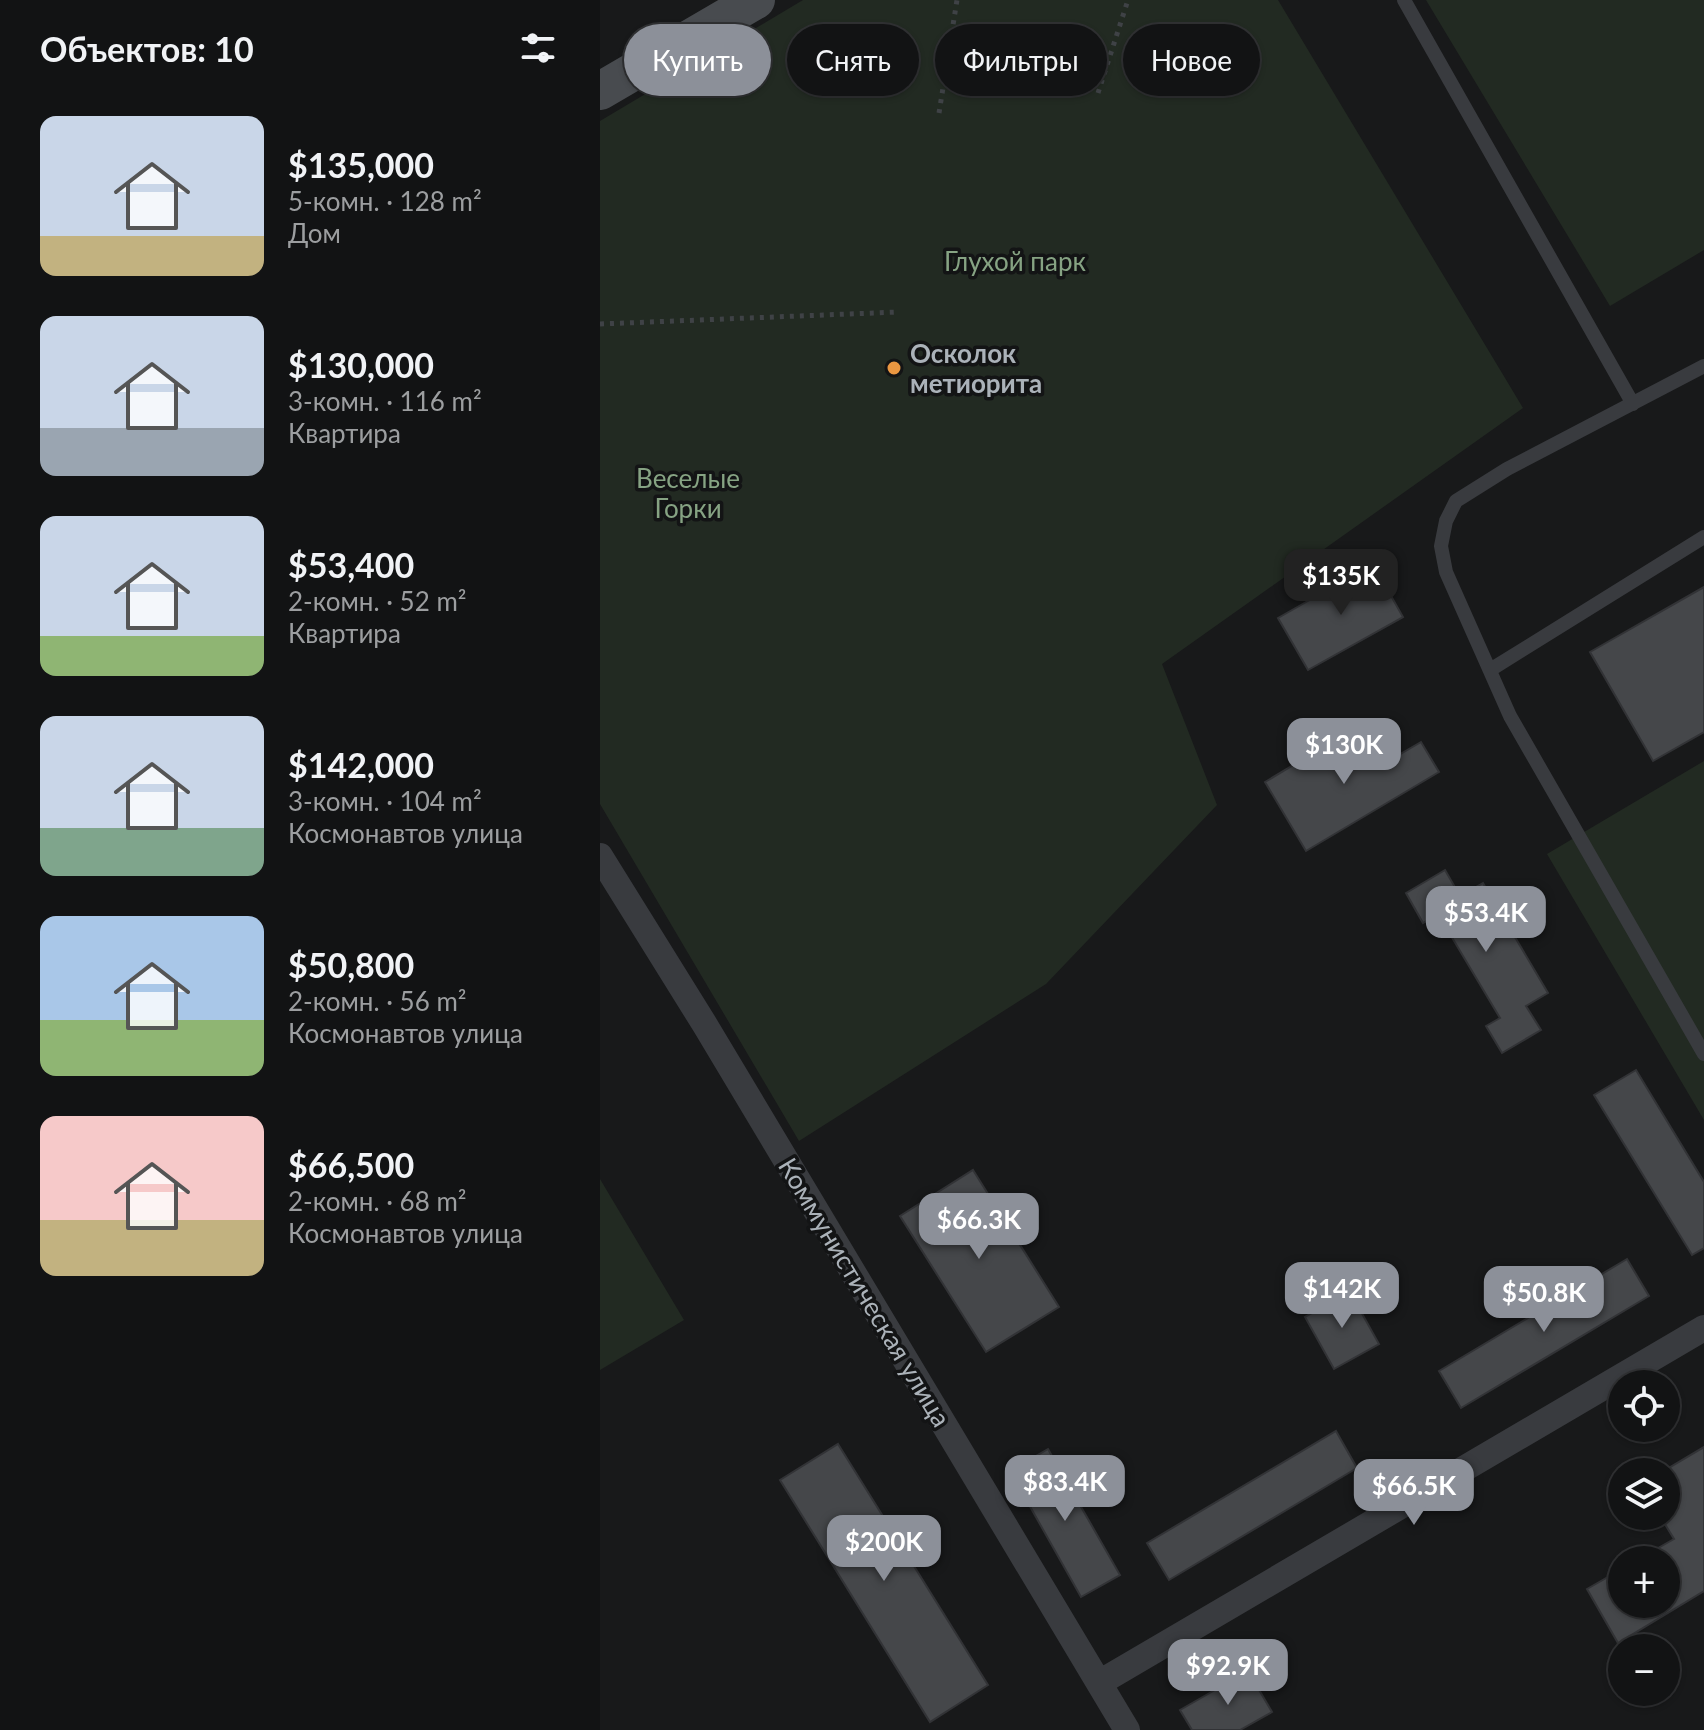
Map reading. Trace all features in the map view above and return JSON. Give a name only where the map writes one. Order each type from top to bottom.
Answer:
[{"type":"street","points":[[600,91],[756,0]]},
{"type":"street","name":"Коммунистическая улица","points":[[600,856],[705,1025],[1127,1730]]},
{"type":"street","points":[[1099,1683],[1704,1328]]},
{"type":"lane","points":[[1404,0],[1633,404]]},
{"type":"lane","points":[[1704,366],[1507,469],[1456,501],[1446,521],[1441,546],[1446,572],[1510,716],[1704,1054]]},
{"type":"lane","points":[[1490,670],[1704,537]]},
{"type":"path","points":[[939,113],[957,0]]},
{"type":"path","points":[[1107,65],[1128,0]]},
{"type":"path","points":[[600,324],[898,312]]},
{"type":"green space","points":[[803,0],[1278,0],[1523,408],[1162,664],[1217,805],[1046,984],[799,1141],[600,804],[600,121],[642,96],[771,96],[771,24],[763,24]]},
{"type":"green space","points":[[1426,0],[1704,0],[1704,250],[1610,306]]},
{"type":"green space","points":[[1704,761],[1704,1120],[1547,854]]},
{"type":"green space","points":[[600,1179],[684,1320],[600,1370]]},
{"type":"building","points":[[1373,564],[1403,617],[1308,670],[1278,618]]},
{"type":"building","points":[[1704,587],[1704,732],[1653,761],[1590,652]]},
{"type":"building","points":[[1355,728],[1378,767],[1421,742],[1439,772],[1306,851],[1265,782]]},
{"type":"building","points":[[1445,870],[1460,896],[1483,883],[1548,993],[1526,1006],[1541,1030],[1502,1053],[1486,1026],[1500,1018],[1438,914],[1423,923],[1406,893]]},
{"type":"building","points":[[1636,1070],[1704,1182],[1704,1248],[1692,1255],[1594,1095]]},
{"type":"building","points":[[973,1170],[1059,1307],[986,1352],[900,1216]]},
{"type":"building","points":[[1627,1259],[1649,1296],[1461,1408],[1439,1371]]},
{"type":"building","points":[[1350,1292],[1379,1344],[1334,1369],[1305,1317]]},
{"type":"building","points":[[1336,1431],[1357,1468],[1169,1580],[1147,1543]]},
{"type":"building","points":[[838,1444],[988,1685],[930,1722],[780,1480]]},
{"type":"building","points":[[1704,1447],[1704,1591],[1680,1606],[1680,1546],[1662,1546],[1674,1539],[1669,1530],[1680,1530],[1680,1461]]},
{"type":"building","points":[[1048,1449],[1120,1575],[1081,1597],[1010,1471]]},
{"type":"building","points":[[1608,1577],[1608,1618],[1659,1618],[1633,1634],[1613,1634],[1587,1589]]},
{"type":"building","points":[[1248,1671],[1272,1712],[1240,1730],[1192,1730],[1180,1710]]},
{"type":"place","name":"Осколок метиорита","points":[[894,368]]},
{"type":"park label","name":"Глухой парк","points":[[1015,261]]},
{"type":"park label","name":"Веселые Горки","points":[[688,493]]}]
